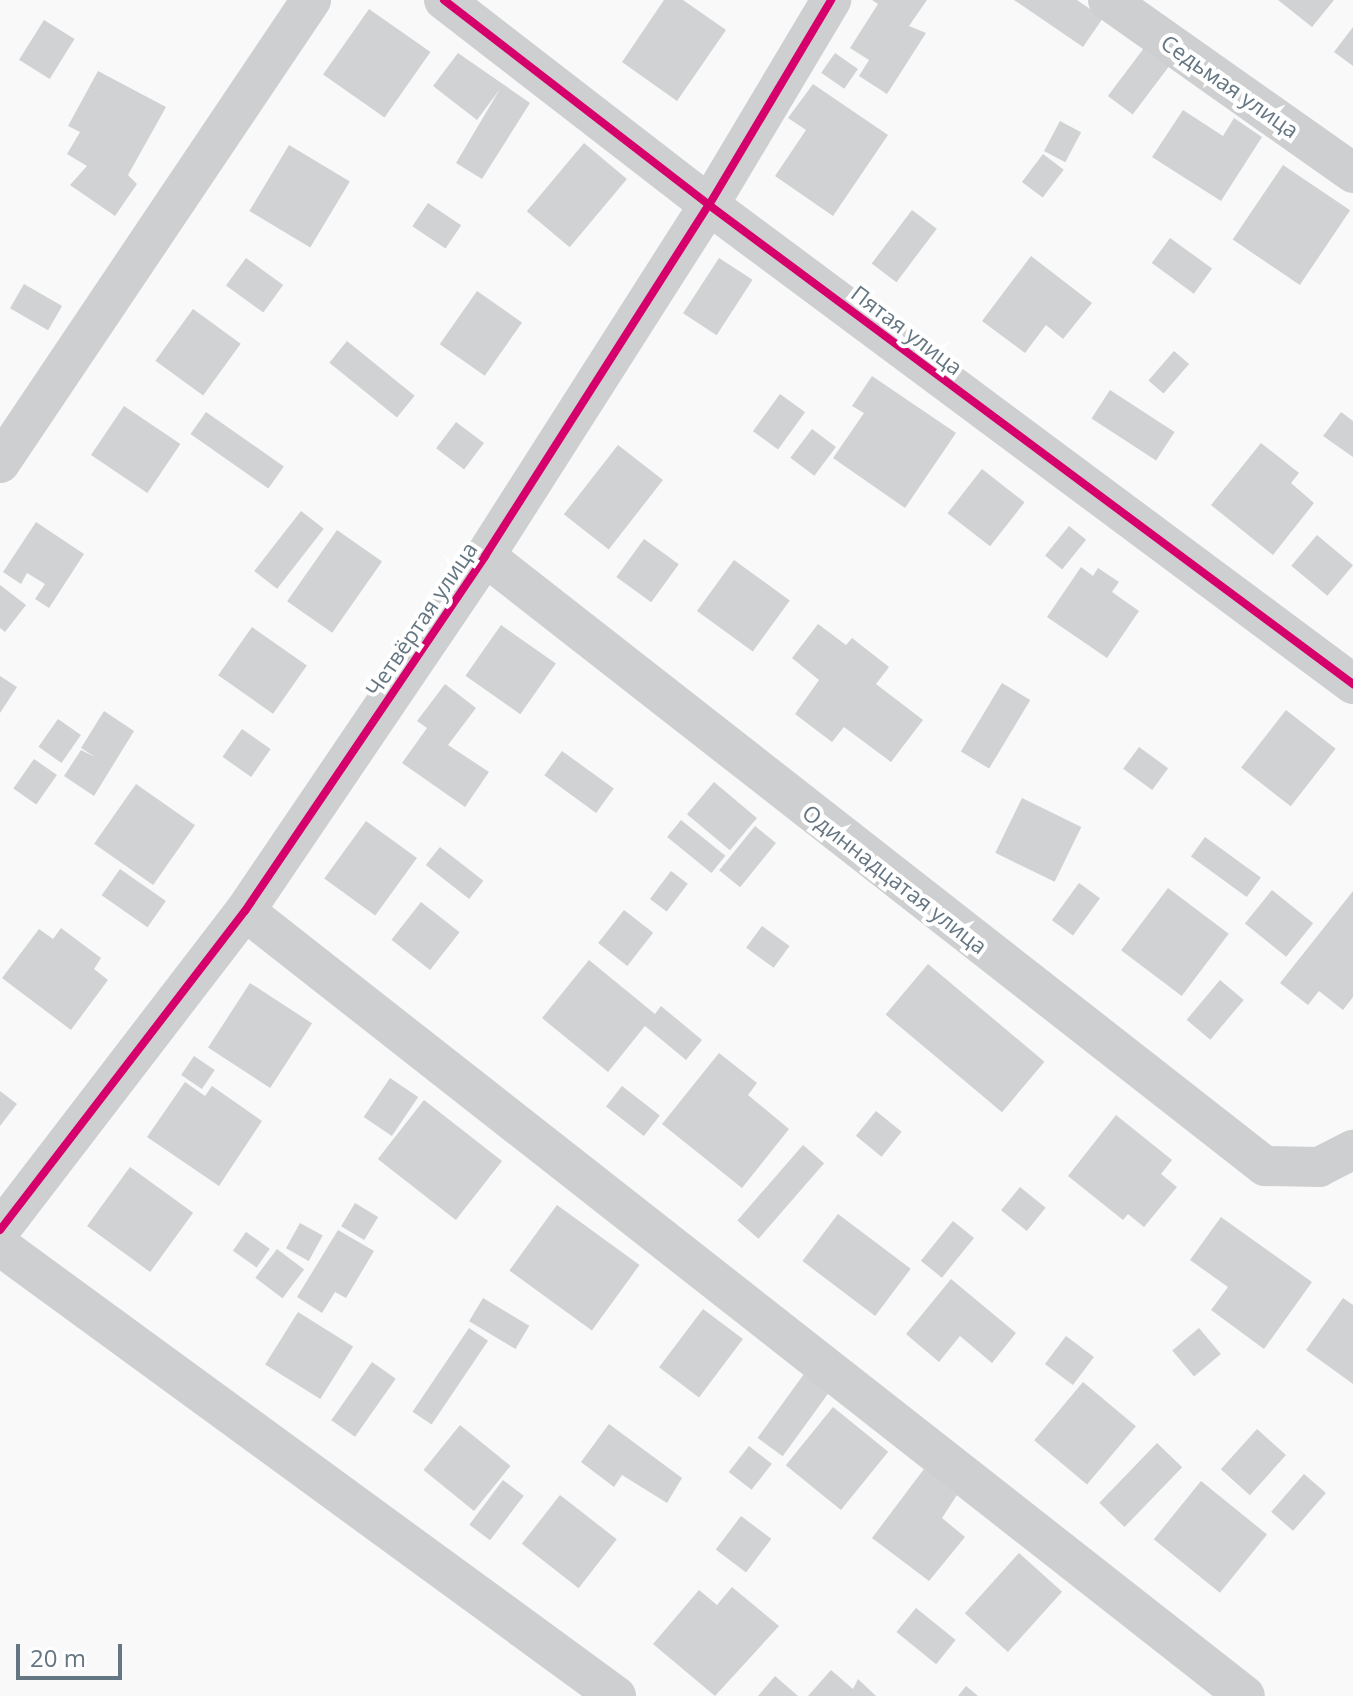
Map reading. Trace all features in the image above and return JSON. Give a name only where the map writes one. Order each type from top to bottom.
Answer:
[{"type":"street","points":[[0,463],[311,0]]},
{"type":"street","name":"Пятая улица","points":[[444,0],[709,205],[1353,684]]},
{"type":"street","name":"Четвёртая улица","points":[[0,1230],[245,911],[485,556],[709,205],[831,0]]},
{"type":"street","name":"Седьмая улица","points":[[1108,0],[1353,173]]},
{"type":"street","name":"Одиннадцатая улица","points":[[485,556],[1203,1121],[1265,1166],[1336,1158]]},
{"type":"street","points":[[245,911],[1245,1696]]},
{"type":"street","points":[[0,1246],[616,1696]]},
{"type":"building","points":[[664,0],[683,0],[726,30],[677,101],[622,62]]},
{"type":"building","points":[[872,0],[927,0],[909,26],[926,33],[887,94],[859,76],[869,60],[850,48],[878,4]]},
{"type":"building","points":[[1014,0],[1077,0],[1103,18],[1083,47]]},
{"type":"building","points":[[1278,0],[1334,0],[1312,27]]},
{"type":"building","points":[[369,9],[430,52],[385,118],[323,75]]},
{"type":"building","points":[[44,20],[75,39],[50,79],[19,60]]},
{"type":"building","points":[[1353,27],[1353,66],[1334,52]]},
{"type":"building","points":[[1150,40],[1175,59],[1133,115],[1108,96]]},
{"type":"building","points":[[458,53],[530,103],[482,179],[456,163],[500,89],[477,120],[433,86]]},
{"type":"building","points":[[835,53],[858,69],[844,89],[821,73]]},
{"type":"building","points":[[98,71],[166,107],[128,175],[137,184],[115,216],[70,185],[87,166],[67,154],[80,132],[68,126]]},
{"type":"building","points":[[813,84],[888,135],[833,216],[775,176],[806,130],[788,118]]},
{"type":"building","points":[[1183,110],[1223,136],[1234,118],[1262,137],[1221,201],[1152,157]]},
{"type":"building","points":[[1060,121],[1081,132],[1065,162],[1044,151]]},
{"type":"building","points":[[584,143],[627,179],[570,247],[527,211]]},
{"type":"building","points":[[289,145],[350,182],[310,248],[249,211]]},
{"type":"building","points":[[1043,154],[1064,170],[1043,198],[1022,182]]},
{"type":"building","points":[[1283,165],[1350,210],[1300,285],[1233,240]]},
{"type":"building","points":[[428,203],[461,225],[446,249],[412,226]]},
{"type":"building","points":[[912,210],[937,229],[896,282],[872,264]]},
{"type":"building","points":[[1170,238],[1212,269],[1194,294],[1152,263]]},
{"type":"building","points":[[1031,256],[1092,303],[1063,339],[1046,325],[1025,353],[982,321]]},
{"type":"building","points":[[246,258],[283,285],[263,313],[226,286]]},
{"type":"building","points":[[719,258],[753,280],[717,335],[683,313]]},
{"type":"building","points":[[24,284],[62,306],[48,330],[10,308]]},
{"type":"building","points":[[477,291],[522,323],[485,376],[440,344]]},
{"type":"building","points":[[193,309],[241,344],[203,395],[155,361]]},
{"type":"building","points":[[347,341],[415,396],[397,418],[329,363]]},
{"type":"building","points":[[1174,351],[1189,364],[1164,394],[1148,380]]},
{"type":"building","points":[[872,376],[956,433],[905,508],[833,458],[864,413],[852,406]]},
{"type":"building","points":[[1110,390],[1175,432],[1156,460],[1091,419]]},
{"type":"building","points":[[780,394],[805,412],[778,449],[753,431]]},
{"type":"building","points":[[124,406],[180,444],[147,493],[91,455]]},
{"type":"building","points":[[206,412],[284,466],[268,489],[191,434]]},
{"type":"building","points":[[1341,412],[1353,421],[1353,457],[1323,436]]},
{"type":"building","points":[[456,422],[484,443],[464,469],[436,448]]},
{"type":"building","points":[[812,429],[836,447],[814,476],[790,458]]},
{"type":"building","points":[[1261,443],[1299,473],[1291,483],[1314,503],[1273,555],[1211,505]]},
{"type":"building","points":[[618,445],[663,480],[609,549],[564,514]]},
{"type":"building","points":[[982,469],[1025,502],[990,546],[948,513]]},
{"type":"building","points":[[301,511],[324,529],[277,589],[254,571]]},
{"type":"building","points":[[36,522],[84,554],[49,608],[35,599],[45,584],[27,573],[21,584],[3,572]]},
{"type":"building","points":[[1069,526],[1086,540],[1062,569],[1045,556]]},
{"type":"building","points":[[337,530],[382,562],[332,633],[287,601]]},
{"type":"building","points":[[1317,535],[1353,565],[1327,596],[1291,566]]},
{"type":"building","points":[[644,539],[679,564],[651,602],[616,577]]},
{"type":"building","points":[[734,560],[790,601],[753,652],[697,611]]},
{"type":"building","points":[[1081,567],[1093,576],[1098,568],[1119,582],[1112,592],[1139,611],[1107,658],[1047,617]]},
{"type":"building","points":[[0,585],[26,605],[5,632],[0,628]]},
{"type":"building","points":[[818,624],[846,645],[852,638],[889,667],[876,684],[923,720],[891,762],[844,727],[832,742],[795,714],[819,680],[792,658]]},
{"type":"building","points":[[501,625],[556,663],[520,714],[465,676]]},
{"type":"building","points":[[252,627],[307,665],[273,714],[218,675]]},
{"type":"building","points":[[0,676],[17,687],[0,713]]},
{"type":"building","points":[[1002,683],[1030,700],[989,769],[961,752]]},
{"type":"building","points":[[445,684],[476,708],[448,745],[489,772],[465,807],[402,763],[427,728],[417,721]]},
{"type":"building","points":[[1286,710],[1336,749],[1291,806],[1241,768]]},
{"type":"building","points":[[104,711],[134,731],[94,796],[64,776],[81,750],[95,757],[81,748]]},
{"type":"building","points":[[58,719],[81,735],[61,763],[38,747]]},
{"type":"building","points":[[242,729],[271,749],[251,777],[222,757]]},
{"type":"building","points":[[1139,747],[1168,768],[1152,790],[1123,769]]},
{"type":"building","points":[[562,751],[614,789],[596,813],[544,775]]},
{"type":"building","points":[[34,759],[57,775],[36,805],[13,788]]},
{"type":"building","points":[[714,782],[757,818],[730,850],[687,814]]},
{"type":"building","points":[[136,784],[195,825],[153,885],[94,844]]},
{"type":"building","points":[[1022,798],[1081,827],[1055,882],[995,853]]},
{"type":"building","points":[[681,820],[725,856],[711,873],[667,837]]},
{"type":"building","points":[[366,821],[417,858],[375,915],[324,878]]},
{"type":"building","points":[[755,826],[776,843],[740,887],[719,870]]},
{"type":"building","points":[[1205,837],[1261,878],[1247,897],[1191,856]]},
{"type":"building","points":[[440,847],[483,881],[469,899],[426,865]]},
{"type":"building","points":[[120,869],[166,901],[148,927],[102,895]]},
{"type":"building","points":[[671,871],[688,884],[667,912],[650,899]]},
{"type":"building","points":[[1079,883],[1100,898],[1073,935],[1052,920]]},
{"type":"building","points":[[1168,888],[1229,934],[1182,996],[1121,950]]},
{"type":"building","points":[[1272,890],[1313,923],[1286,957],[1245,923]]},
{"type":"building","points":[[1353,891],[1353,997],[1343,1010],[1319,991],[1308,1005],[1280,983]]},
{"type":"building","points":[[421,902],[460,932],[430,970],[391,940]]},
{"type":"building","points":[[624,910],[653,933],[627,966],[598,943]]},
{"type":"building","points":[[762,926],[790,946],[774,968],[746,948]]},
{"type":"building","points":[[61,928],[101,958],[94,969],[108,980],[71,1030],[2,978],[39,929],[53,939]]},
{"type":"building","points":[[589,960],[655,1014],[661,1006],[702,1040],[686,1060],[645,1026],[608,1072],[542,1018]]},
{"type":"building","points":[[928,964],[1044,1062],[1002,1112],[886,1015]]},
{"type":"building","points":[[1220,980],[1244,1000],[1210,1040],[1187,1020]]},
{"type":"building","points":[[250,983],[312,1023],[270,1088],[208,1048]]},
{"type":"building","points":[[719,1053],[757,1083],[748,1095],[789,1129],[742,1188],[662,1124]]},
{"type":"building","points":[[194,1056],[215,1070],[202,1089],[181,1075]]},
{"type":"building","points":[[390,1078],[418,1097],[392,1136],[364,1117]]},
{"type":"building","points":[[185,1082],[205,1096],[212,1086],[262,1121],[219,1186],[147,1137]]},
{"type":"building","points":[[622,1086],[660,1116],[644,1136],[606,1106]]},
{"type":"building","points":[[0,1091],[17,1104],[0,1126]]},
{"type":"building","points":[[424,1100],[502,1161],[456,1220],[378,1159]]},
{"type":"building","points":[[876,1111],[902,1132],[882,1157],[856,1136]]},
{"type":"building","points":[[1116,1115],[1172,1160],[1161,1174],[1177,1187],[1144,1227],[1128,1214],[1123,1220],[1068,1176]]},
{"type":"building","points":[[803,1145],[824,1163],[759,1239],[737,1220]]},
{"type":"building","points":[[130,1167],[193,1213],[150,1272],[87,1226]]},
{"type":"building","points":[[1020,1187],[1046,1208],[1027,1231],[1001,1210]]},
{"type":"building","points":[[355,1203],[378,1217],[364,1240],[341,1226]]},
{"type":"building","points":[[557,1205],[640,1265],[592,1330],[509,1271]]},
{"type":"building","points":[[838,1214],[911,1269],[875,1316],[802,1261]]},
{"type":"building","points":[[1221,1217],[1312,1282],[1264,1349],[1211,1310],[1228,1287],[1190,1260]]},
{"type":"building","points":[[953,1221],[974,1238],[942,1278],[921,1261]]},
{"type":"building","points":[[300,1223],[323,1236],[309,1261],[286,1248]]},
{"type":"building","points":[[338,1230],[374,1251],[346,1298],[335,1292],[322,1313],[297,1297]]},
{"type":"building","points":[[246,1232],[270,1249],[257,1267],[233,1251]]},
{"type":"building","points":[[277,1249],[304,1269],[282,1298],[255,1278]]},
{"type":"building","points":[[951,1279],[1016,1333],[992,1363],[960,1336],[939,1362],[906,1334]]},
{"type":"building","points":[[483,1298],[529,1326],[515,1349],[469,1321]]},
{"type":"building","points":[[1343,1298],[1353,1305],[1353,1384],[1306,1350]]},
{"type":"building","points":[[703,1309],[743,1339],[699,1397],[659,1367]]},
{"type":"building","points":[[298,1312],[353,1346],[320,1399],[265,1365]]},
{"type":"building","points":[[469,1328],[488,1341],[432,1425],[413,1412]]},
{"type":"building","points":[[1199,1328],[1221,1354],[1194,1377],[1172,1350]]},
{"type":"building","points":[[1066,1336],[1094,1357],[1073,1385],[1045,1364]]},
{"type":"building","points":[[372,1362],[396,1379],[355,1437],[331,1420]]},
{"type":"building","points":[[804,1374],[829,1392],[783,1456],[758,1438]]},
{"type":"building","points":[[1083,1382],[1136,1426],[1087,1485],[1034,1440]]},
{"type":"building","points":[[833,1407],[888,1452],[841,1510],[786,1465]]},
{"type":"building","points":[[609,1424],[682,1478],[667,1503],[622,1475],[614,1487],[581,1462]]},
{"type":"building","points":[[460,1425],[511,1466],[474,1511],[423,1470]]},
{"type":"building","points":[[1257,1429],[1286,1455],[1250,1495],[1221,1469]]},
{"type":"building","points":[[1157,1443],[1182,1467],[1125,1527],[1099,1503]]},
{"type":"building","points":[[749,1446],[772,1464],[752,1490],[729,1472]]},
{"type":"building","points":[[924,1469],[957,1495],[942,1518],[965,1537],[929,1581],[872,1538]]},
{"type":"building","points":[[1304,1474],[1326,1493],[1293,1531],[1271,1512]]},
{"type":"building","points":[[503,1480],[524,1496],[490,1540],[469,1525]]},
{"type":"building","points":[[1201,1481],[1267,1534],[1220,1593],[1154,1539]]},
{"type":"building","points":[[560,1495],[617,1539],[579,1588],[522,1544]]},
{"type":"building","points":[[741,1516],[771,1539],[746,1572],[716,1550]]},
{"type":"building","points":[[1019,1553],[1062,1592],[1008,1652],[965,1613]]},
{"type":"building","points":[[732,1587],[779,1626],[715,1696],[653,1644],[699,1590],[717,1605]]},
{"type":"building","points":[[916,1608],[956,1640],[936,1664],[896,1632]]},
{"type":"building","points":[[831,1670],[853,1689],[858,1679],[876,1696],[808,1696]]},
{"type":"building","points":[[775,1676],[798,1696],[758,1696]]},
{"type":"building","points":[[966,1686],[978,1696],[958,1696]]},
{"type":"cycle path","points":[[444,0],[709,205],[1353,684]]},
{"type":"cycle path","points":[[0,1230],[245,911],[485,556],[709,205],[831,0]]}]
